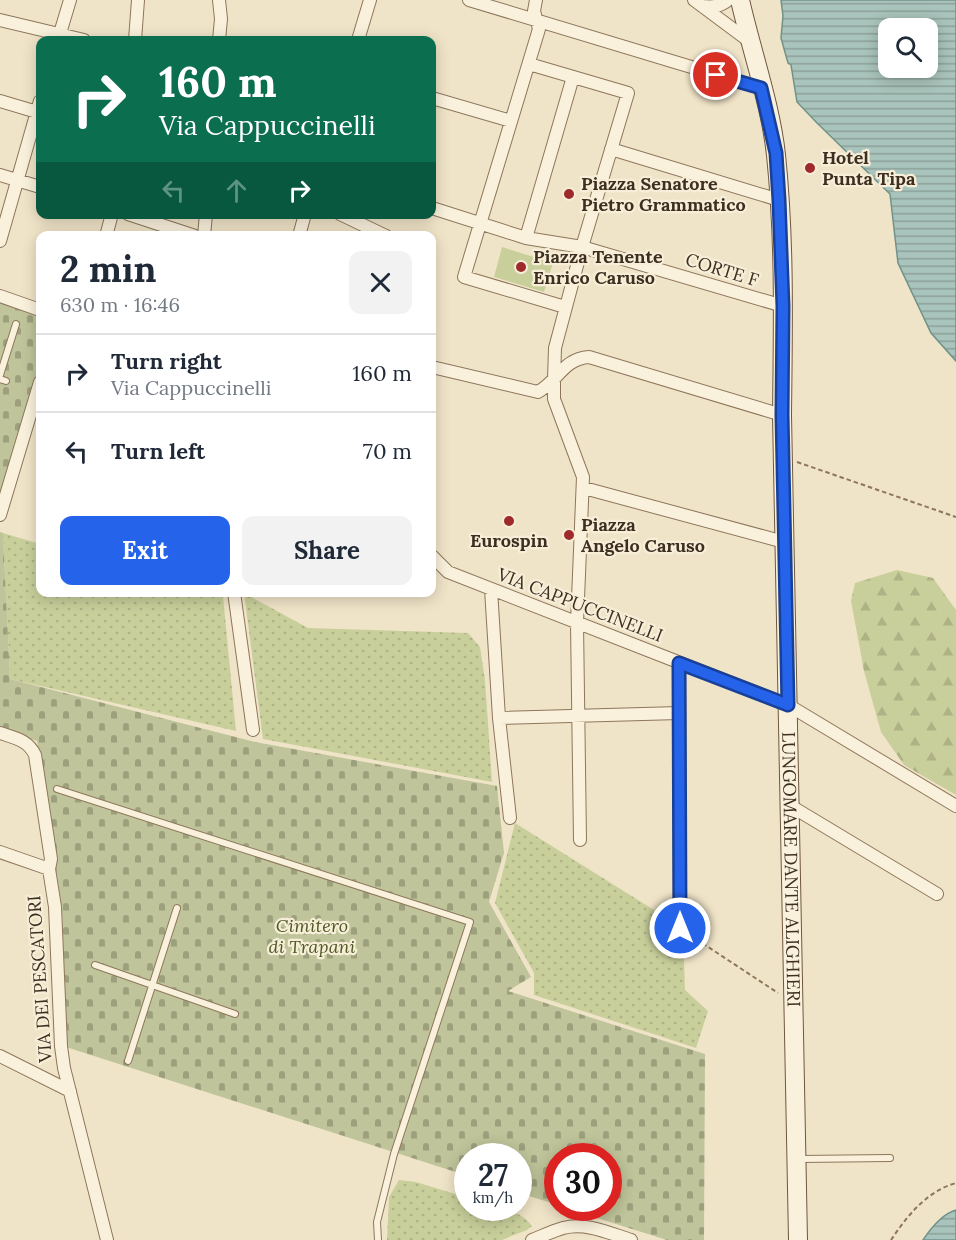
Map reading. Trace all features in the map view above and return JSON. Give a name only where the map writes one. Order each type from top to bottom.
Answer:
[{"type":"main road","name":"LUNGOMARE DANTE ALIGHIERI","points":[[740,0],[776,153],[779,200],[783,306],[784,542],[798,1240]]},
{"type":"street","points":[[60,36],[70,0]]},
{"type":"street","points":[[135,36],[138,0]]},
{"type":"street","points":[[219,0],[219,36]]},
{"type":"street","points":[[359,36],[370,0]]},
{"type":"street","points":[[469,0],[761,88]]},
{"type":"street","points":[[536,0],[534,11],[539,29],[464,278],[564,313]]},
{"type":"street","points":[[698,3],[713,7],[724,4],[728,0]]},
{"type":"street","points":[[698,3],[749,41]]},
{"type":"street","points":[[0,20],[52,36]]},
{"type":"street","points":[[529,64],[628,93],[616,151],[582,247],[555,348],[555,399],[583,477],[584,488],[577,623],[580,840]]},
{"type":"street","points":[[526,238],[573,77]]},
{"type":"street","points":[[436,99],[511,121]]},
{"type":"street","points":[[0,101],[36,106]]},
{"type":"street","points":[[0,241],[36,116]]},
{"type":"street","points":[[616,151],[779,200]]},
{"type":"street","points":[[0,175],[36,186]]},
{"type":"street","name":"CORTE F","points":[[436,209],[526,238],[582,247],[783,306]]},
{"type":"street","points":[[143,219],[180,231]]},
{"type":"street","points":[[350,219],[376,231]]},
{"type":"street","points":[[0,296],[36,309]]},
{"type":"street","points":[[436,368],[538,392],[577,358],[590,357],[782,415]]},
{"type":"street","points":[[0,515],[36,395]]},
{"type":"street","points":[[584,488],[784,542]]},
{"type":"street","name":"VIA CAPPUCCINELLI","points":[[436,560],[448,572],[788,705],[956,806]]},
{"type":"street","points":[[491,589],[499,718],[510,818]]},
{"type":"street","points":[[235,597],[253,730]]},
{"type":"street","points":[[679,663],[680,928]]},
{"type":"street","points":[[499,718],[680,713]]},
{"type":"street","name":"VIA DEI PESCATORI","points":[[0,733],[24,741],[32,748],[35,755],[51,859],[49,869],[55,908],[61,1046],[107,1240]]},
{"type":"street","points":[[789,805],[937,894]]},
{"type":"street","points":[[0,852],[49,869]]},
{"type":"street","points":[[0,1056],[70,1091]]},
{"type":"street","points":[[532,1240],[563,1228],[577,1226],[592,1227],[631,1240]]},
{"type":"lane","points":[[2,378],[16,324]]},
{"type":"lane","points":[[57,789],[470,922],[394,1154],[377,1222],[378,1240]]},
{"type":"lane","points":[[128,1061],[177,908]]},
{"type":"lane","points":[[95,965],[235,1014]]},
{"type":"lane","points":[[796,1159],[890,1158]]},
{"type":"path","points":[[783,457],[956,517]]},
{"type":"path","points":[[680,928],[793,1003]]},
{"type":"path","points":[[891,1240],[918,1205],[938,1191],[956,1183]]},
{"type":"green space","points":[[502,247],[553,263],[544,292],[494,277]]},
{"type":"green space","points":[[0,302],[36,314],[36,382],[0,496]]},
{"type":"green space","name":"Cimitero di Trapani","points":[[0,532],[3,533],[10,679],[255,742],[497,786],[504,853],[489,902],[531,977],[508,991],[705,1054],[704,1240],[667,1240],[606,1221],[622,1221],[622,1143],[544,1143],[544,1201],[532,1197],[532,1143],[454,1143],[454,1172],[66,1047],[62,910],[37,741],[0,729]]},
{"type":"green space","points":[[3,533],[36,543],[36,597],[223,597],[236,731],[10,679]]},
{"type":"green space","points":[[897,570],[933,578],[956,610],[956,795],[904,765],[881,732],[864,671],[851,601],[855,583]]},
{"type":"green space","points":[[245,597],[251,597],[308,628],[468,633],[480,647],[485,680],[492,782],[263,739]]},
{"type":"green space","points":[[515,823],[670,920],[684,960],[685,990],[708,1011],[696,1048],[534,995],[534,973],[495,903]]},
{"type":"green space","points":[[399,1180],[416,1182],[454,1194],[454,1221],[528,1221],[532,1226],[502,1240],[387,1240],[389,1197]]},
{"type":"water","points":[[781,0],[956,0],[956,361],[931,333],[898,263],[890,194],[797,102],[791,65],[788,63],[781,38],[783,16]]},
{"type":"water","points":[[956,1210],[956,1240],[923,1240],[933,1226]]},
{"type":"place","name":"Hotel Punta Tipa","points":[[810,168]]},
{"type":"place","name":"Piazza Senatore Pietro Grammatico","points":[[569,194]]},
{"type":"place","name":"Piazza Tenente Enrico Caruso","points":[[521,267]]},
{"type":"place","name":"Eurospin","points":[[509,521]]},
{"type":"place","name":"Piazza Angelo Caruso","points":[[569,535]]},
{"type":"route","points":[[680,928],[679,663],[788,705],[782,415],[783,306],[776,153],[761,88],[716,75]]}]
